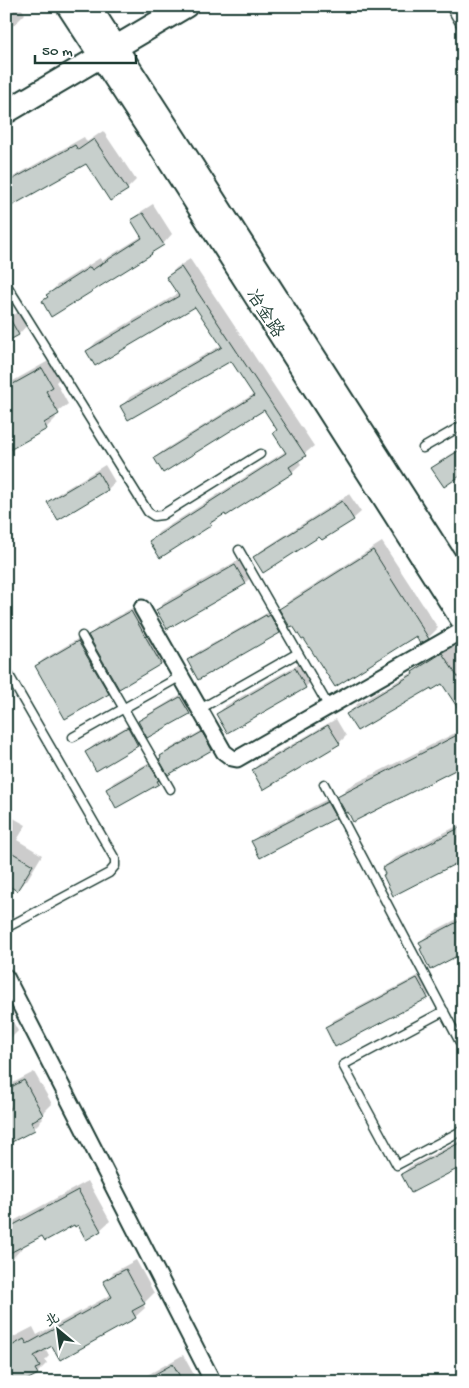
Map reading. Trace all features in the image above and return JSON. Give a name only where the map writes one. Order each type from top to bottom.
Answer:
[{"type":"street","name":"冶金路","points":[[68,6],[105,47],[463,589]]},
{"type":"street","name":"冶金路","points":[[88,6],[105,47],[463,621]]},
{"type":"street","points":[[6,112],[105,47],[161,6]]},
{"type":"street","points":[[6,98],[186,6]]},
{"type":"street","points":[[142,608],[224,752],[237,759],[463,630]]},
{"type":"street","points":[[6,977],[213,1382]]},
{"type":"lane","points":[[450,6],[463,28]]},
{"type":"lane","points":[[6,284],[148,512],[154,516],[162,515],[260,454]]},
{"type":"lane","points":[[424,448],[463,425]]},
{"type":"lane","points":[[239,550],[330,707]]},
{"type":"lane","points":[[82,636],[170,789]]},
{"type":"lane","points":[[200,709],[298,653]]},
{"type":"lane","points":[[6,670],[115,859],[114,866],[109,873],[6,928]]},
{"type":"lane","points":[[73,737],[181,676]]},
{"type":"lane","points":[[324,784],[463,1048]]},
{"type":"lane","points":[[444,1011],[343,1065],[397,1165],[463,1130]]},
{"type":"building","points":[[94,139],[128,190],[110,201],[86,164],[6,209],[6,183],[75,145],[78,150]]},
{"type":"building","points":[[143,213],[164,245],[51,317],[42,301],[48,297],[46,295],[90,267],[92,270],[142,238],[131,220]]},
{"type":"building","points":[[181,267],[306,456],[289,467],[293,473],[226,516],[225,514],[210,523],[212,525],[160,558],[149,541],[286,453],[273,433],[277,430],[264,410],[163,473],[154,458],[254,396],[231,361],[128,420],[120,406],[222,347],[195,307],[95,366],[86,351],[179,296],[166,277]]},
{"type":"building","points":[[6,312],[19,335],[6,342]]},
{"type":"building","points":[[42,368],[53,387],[46,391],[59,414],[44,423],[47,429],[6,452],[6,388]]},
{"type":"building","points":[[463,448],[463,474],[444,487],[431,468]]},
{"type":"building","points":[[98,472],[108,490],[58,520],[47,502]]},
{"type":"building","points":[[342,501],[354,520],[322,540],[319,537],[263,573],[253,557]]},
{"type":"building","points":[[373,550],[429,639],[420,644],[416,636],[335,687],[304,639],[302,640],[293,626],[290,627],[279,609]]},
{"type":"building","points":[[235,565],[246,584],[167,629],[156,610]]},
{"type":"building","points":[[131,611],[161,664],[119,689],[88,635]]},
{"type":"building","points":[[266,615],[267,617],[270,615],[280,633],[198,680],[187,660]]},
{"type":"building","points":[[78,641],[109,694],[65,719],[35,666]]},
{"type":"building","points":[[442,653],[463,685],[463,716],[442,684],[432,690],[431,688],[357,731],[346,714],[413,674],[412,672]]},
{"type":"building","points":[[295,668],[306,688],[227,733],[216,714]]},
{"type":"building","points":[[180,697],[190,714],[147,738],[138,721]]},
{"type":"building","points":[[328,725],[340,744],[263,790],[252,770]]},
{"type":"building","points":[[128,727],[138,746],[96,771],[85,752]]},
{"type":"building","points":[[202,732],[212,750],[168,775],[159,759],[161,758],[160,756]]},
{"type":"building","points":[[463,732],[463,766],[353,822],[348,812],[346,813],[337,797]]},
{"type":"building","points":[[149,764],[159,780],[157,781],[159,784],[116,808],[106,789]]},
{"type":"building","points":[[327,802],[336,818],[260,858],[251,841]]},
{"type":"building","points":[[463,826],[463,860],[393,896],[383,875],[385,874],[382,868]]},
{"type":"building","points":[[6,849],[33,865],[17,891],[6,884]]},
{"type":"building","points":[[463,919],[463,953],[430,970],[420,949],[422,948],[419,942]]},
{"type":"building","points":[[417,978],[428,998],[335,1047],[325,1027]]},
{"type":"building","points":[[24,1080],[43,1115],[31,1122],[35,1130],[6,1145],[6,1111],[11,1109],[6,1101],[6,1090]]},
{"type":"building","points":[[463,1141],[463,1166],[411,1193],[401,1174]]},
{"type":"building","points":[[78,1190],[101,1231],[86,1240],[78,1225],[75,1227],[74,1225],[45,1241],[42,1236],[6,1255],[6,1229]]},
{"type":"building","points":[[126,1269],[145,1304],[132,1311],[136,1318],[60,1360],[52,1346],[34,1356],[40,1367],[35,1369],[38,1374],[23,1382],[6,1382],[6,1349],[24,1339],[27,1344],[112,1297],[103,1281]]},
{"type":"building","points":[[173,1364],[183,1382],[141,1382]]}]
